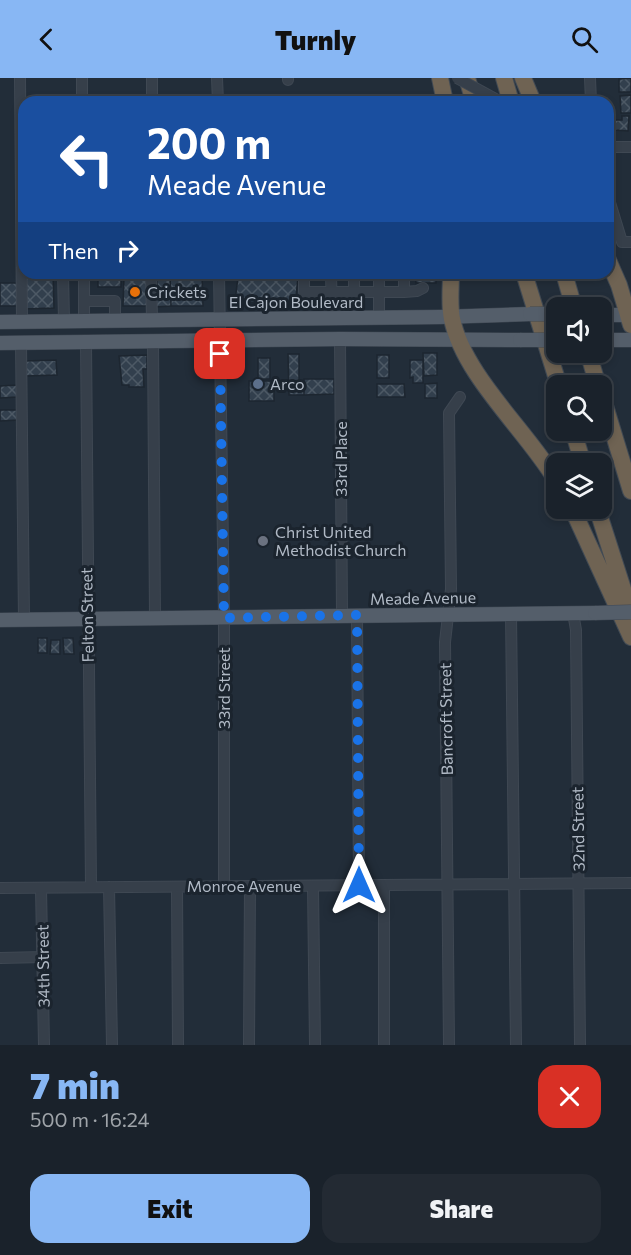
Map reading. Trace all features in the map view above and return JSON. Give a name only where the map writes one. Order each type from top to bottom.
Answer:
[{"type":"highway","points":[[440,78],[444,96]]},
{"type":"highway","points":[[467,78],[472,96]]},
{"type":"highway","points":[[504,78],[509,96]]},
{"type":"highway","points":[[522,78],[530,96]]},
{"type":"highway","points":[[614,274],[630,318]]},
{"type":"highway","points":[[451,279],[451,317],[458,340],[482,379],[546,466]]},
{"type":"highway","points":[[526,279],[556,375]]},
{"type":"highway","points":[[566,279],[571,297]]},
{"type":"highway","points":[[612,429],[631,491]]},
{"type":"highway","points":[[577,519],[631,637]]},
{"type":"highway","points":[[601,519],[631,613]]},
{"type":"main road","name":"El Cajon Boulevard","points":[[0,322],[546,314]]},
{"type":"main road","points":[[612,316],[630,318]]},
{"type":"main road","points":[[0,343],[340,339],[546,340]]},
{"type":"main road","points":[[612,340],[631,340]]},
{"type":"main road","name":"Meade Avenue","points":[[0,620],[449,613],[631,613]]},
{"type":"street","points":[[20,78],[20,96]]},
{"type":"street","points":[[82,78],[82,96]]},
{"type":"street","points":[[152,78],[152,96]]},
{"type":"street","points":[[217,78],[218,96]]},
{"type":"street","points":[[457,78],[490,96]]},
{"type":"street","points":[[590,78],[591,96]]},
{"type":"street","points":[[614,147],[631,147]]},
{"type":"street","points":[[614,211],[627,242]]},
{"type":"street","points":[[22,321],[23,279]]},
{"type":"street","points":[[63,279],[64,321]]},
{"type":"street","points":[[84,279],[84,321]]},
{"type":"street","points":[[151,279],[152,320]]},
{"type":"street","name":"33rd Street","points":[[219,279],[224,618],[224,886]]},
{"type":"street","points":[[304,279],[304,292],[404,292],[423,288]]},
{"type":"street","points":[[331,279],[332,318]]},
{"type":"street","points":[[354,279],[354,292]]},
{"type":"street","points":[[379,279],[379,318]]},
{"type":"street","points":[[404,279],[404,292]]},
{"type":"street","points":[[84,301],[115,301],[115,320]]},
{"type":"street","name":"33rd Place","points":[[340,339],[342,615]]},
{"type":"street","points":[[153,341],[155,618]]},
{"type":"street","name":"Felton Street","points":[[86,342],[90,887]]},
{"type":"street","points":[[21,343],[24,620]]},
{"type":"street","name":"Bancroft Street","points":[[449,1045],[445,642],[451,589],[449,413],[460,397]]},
{"type":"street","points":[[511,613],[516,1045]]},
{"type":"street","name":"32nd Street","points":[[573,613],[576,630],[580,1045]]},
{"type":"street","points":[[357,615],[359,885]]},
{"type":"street","name":"Monroe Avenue","points":[[0,888],[631,883]]},
{"type":"street","points":[[384,885],[384,1045]]},
{"type":"street","points":[[249,1045],[250,886]]},
{"type":"street","points":[[313,886],[315,1045]]},
{"type":"street","points":[[109,887],[111,1045]]},
{"type":"street","points":[[177,887],[178,1045]]},
{"type":"street","name":"34th Street","points":[[41,888],[44,1045]]},
{"type":"street","points":[[0,958],[43,957]]},
{"type":"building","points":[[631,78],[631,92],[619,92],[619,79]]},
{"type":"building","points":[[631,95],[631,113],[621,113],[620,96]]},
{"type":"building","points":[[622,116],[629,116],[628,131],[615,130],[615,120],[622,120]]},
{"type":"building","points":[[24,279],[53,279],[54,308],[23,309]]},
{"type":"building","points":[[98,279],[121,279],[121,287],[98,287]]},
{"type":"building","points":[[124,279],[147,279],[148,306],[123,306]]},
{"type":"building","points":[[157,279],[170,279],[171,306],[154,307],[154,293],[157,293]]},
{"type":"building","points":[[170,279],[202,279],[203,306],[171,306]]},
{"type":"building","points":[[238,279],[298,279],[295,307],[235,301]]},
{"type":"building","points":[[416,279],[436,279],[436,283],[416,283]]},
{"type":"building","points":[[0,283],[17,283],[18,306],[0,306]]},
{"type":"building","points":[[423,353],[437,353],[437,375],[424,376]]},
{"type":"building","points":[[288,354],[299,354],[299,384],[304,384],[304,395],[289,395]]},
{"type":"building","points":[[147,355],[147,369],[143,369],[144,387],[122,385],[119,356]]},
{"type":"building","points":[[377,355],[389,355],[389,378],[377,378]]},
{"type":"building","points":[[258,358],[270,358],[270,379],[258,379]]},
{"type":"building","points":[[56,360],[57,375],[25,376],[25,361]]},
{"type":"building","points":[[410,360],[423,360],[423,383],[413,383],[413,377],[410,378]]},
{"type":"building","points":[[304,379],[334,379],[334,394],[304,395]]},
{"type":"building","points":[[249,381],[274,381],[274,401],[249,401]]},
{"type":"building","points":[[437,383],[437,398],[425,398],[425,384]]},
{"type":"building","points":[[377,384],[404,384],[405,397],[377,397]]},
{"type":"building","points":[[17,385],[17,397],[0,398],[0,386]]},
{"type":"building","points":[[0,410],[17,410],[18,420],[0,421]]},
{"type":"building","points":[[38,638],[47,638],[47,653],[38,653]]},
{"type":"building","points":[[63,638],[73,638],[74,654],[64,654]]},
{"type":"building","points":[[51,640],[60,640],[60,654],[50,654]]},
{"type":"place","name":"Crickets","points":[[135,292]]},
{"type":"place","name":"Arco","points":[[258,384]]},
{"type":"place","name":"Christ United Methodist Church","points":[[263,541]]},
{"type":"route","points":[[220,354],[224,618],[357,615],[359,885]]}]
